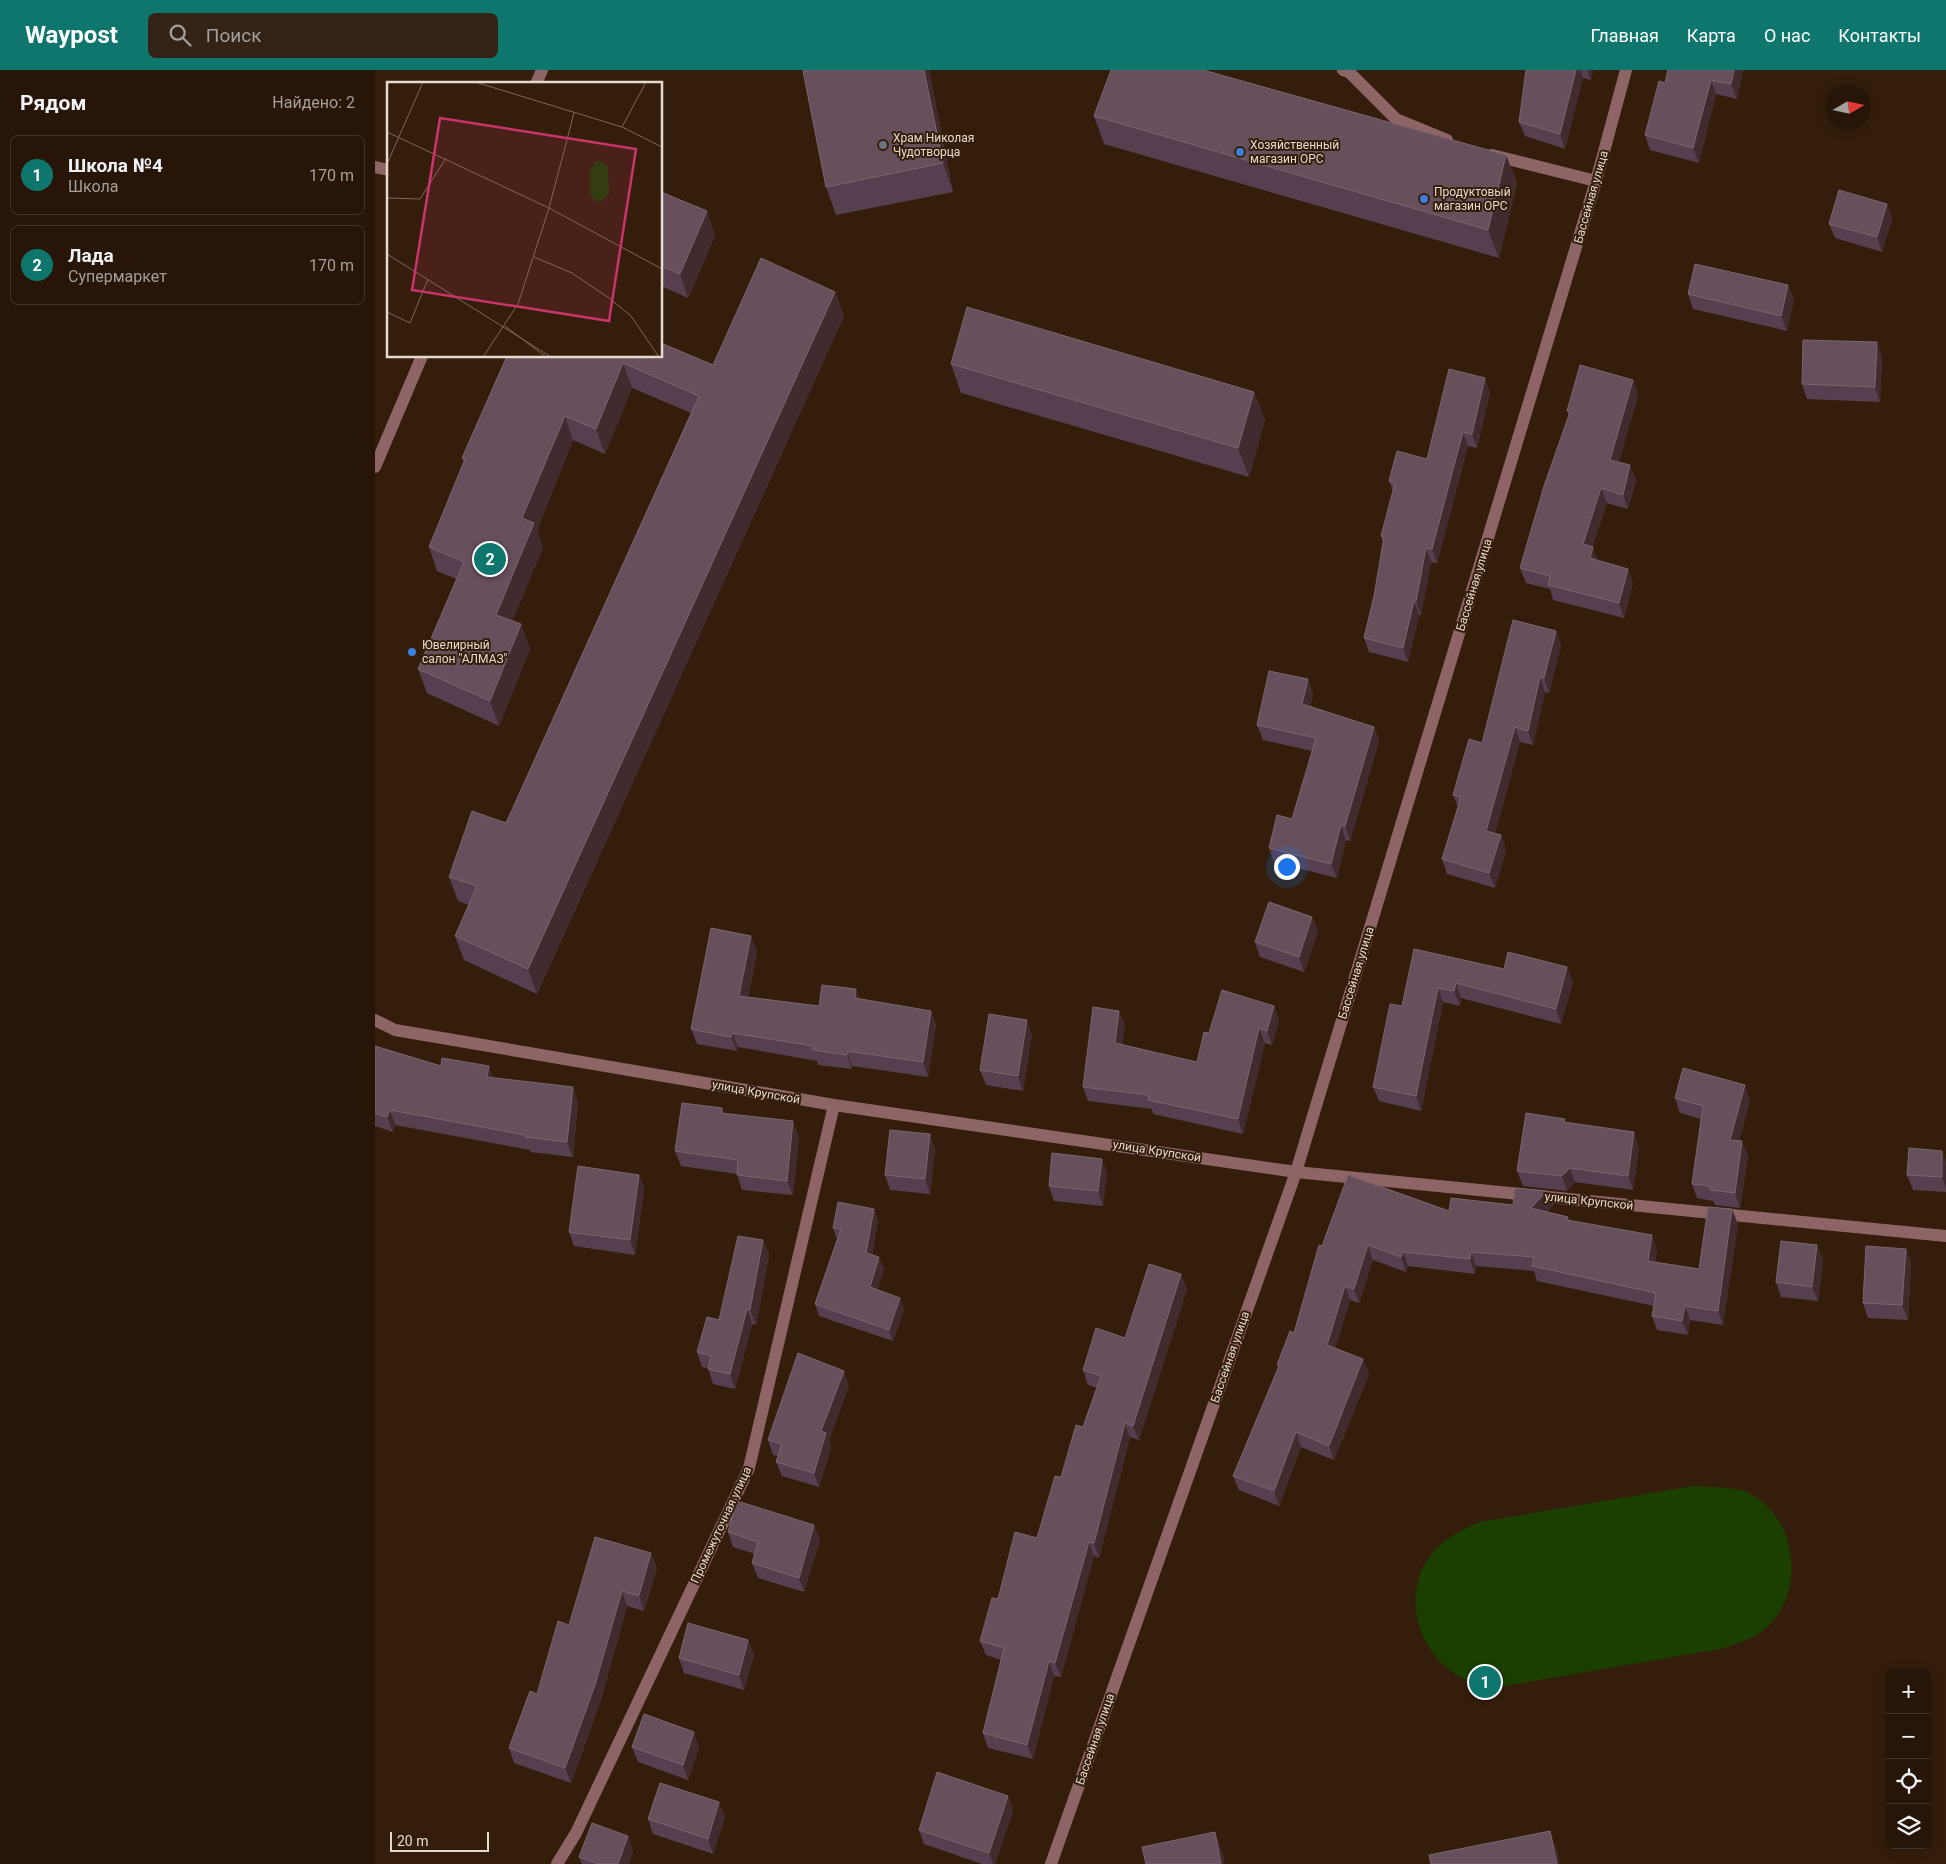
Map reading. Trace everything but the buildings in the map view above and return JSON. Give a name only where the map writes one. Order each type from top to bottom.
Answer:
[{"type":"street","points":[[537,82],[542,70]]},
{"type":"street","points":[[1343,70],[1349,72],[1396,119],[1455,144]]},
{"type":"street","name":"Бассейная улица","points":[[1051,1864],[1295,1172],[1596,181],[1626,70]]},
{"type":"street","points":[[1482,152],[1596,181]]},
{"type":"street","points":[[375,467],[421,358]]},
{"type":"street","name":"улица Крупской","points":[[375,1020],[395,1030],[834,1105],[1295,1172],[1946,1236]]},
{"type":"street","name":"Промежуточная улица","points":[[557,1864],[576,1832],[749,1468],[834,1105]]},
{"type":"green space","points":[[1693,1486],[1728,1488],[1746,1492],[1763,1503],[1776,1517],[1786,1535],[1791,1554],[1791,1574],[1788,1593],[1780,1611],[1767,1627],[1756,1635],[1719,1649],[1505,1686],[1479,1684],[1459,1676],[1442,1664],[1429,1647],[1420,1629],[1416,1608],[1417,1588],[1423,1568],[1435,1550],[1456,1533],[1480,1522]]},
{"type":"place","name":"Храм Николая Чудотворца","points":[[883,145]]},
{"type":"place","name":"Хозяйственный магазин ОРС","points":[[1240,152]]},
{"type":"place","name":"Продуктовый магазин ОРС","points":[[1424,199]]},
{"type":"place","name":"Лада","points":[[490,559]]},
{"type":"place","name":"Ювелирный салон \"АЛМАЗ\"","points":[[412,652]]},
{"type":"place","name":"Школа №4","points":[[1485,1682]]}]
